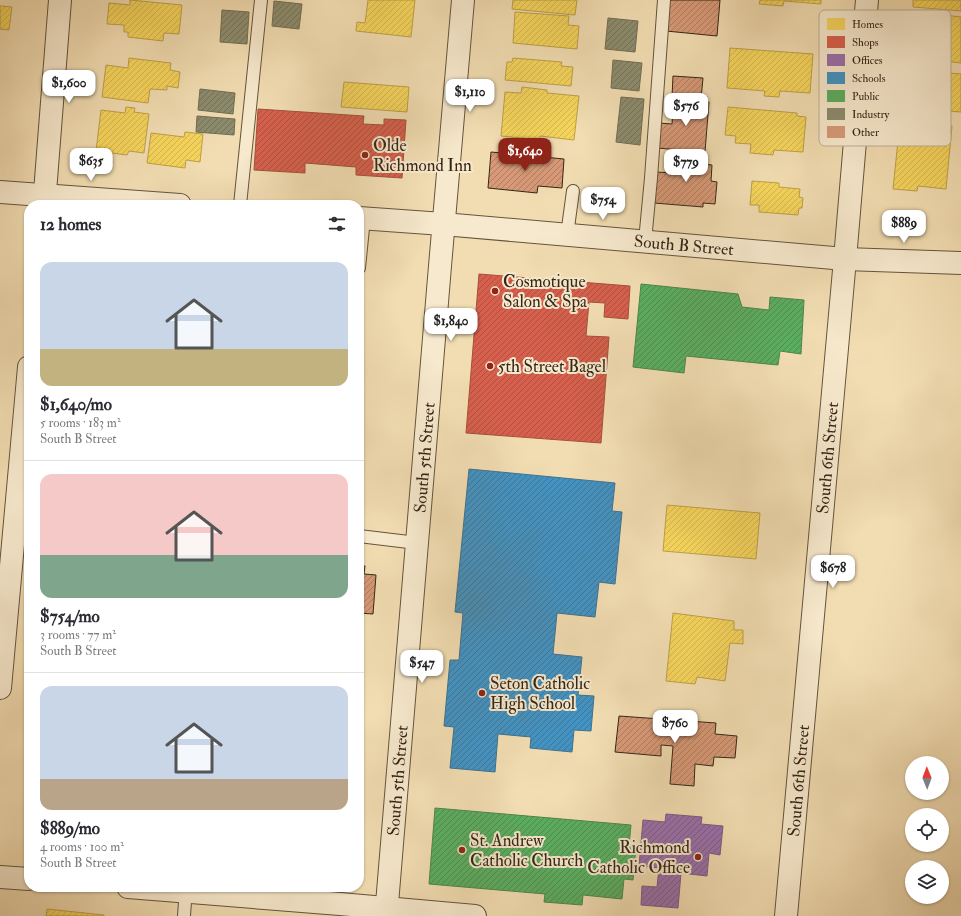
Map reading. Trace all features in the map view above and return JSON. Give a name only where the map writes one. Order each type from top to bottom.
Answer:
[{"type":"street","points":[[0,192],[44,200],[60,0]]},
{"type":"street","name":"South 5th Street","points":[[386,912],[463,0]]},
{"type":"street","name":"South 6th Street","points":[[866,10],[867,0]]},
{"type":"street","name":"South 6th Street","points":[[786,916],[855,146]]},
{"type":"street","name":"South B Street","points":[[364,218],[845,259],[961,263]]},
{"type":"street","points":[[0,688],[24,422]]},
{"type":"street","points":[[0,877],[24,879]]},
{"type":"street","points":[[212,892],[386,912],[475,916]]},
{"type":"lane","points":[[241,200],[261,0]]},
{"type":"lane","points":[[645,241],[664,0]]},
{"type":"lane","points":[[567,235],[573,191]]},
{"type":"lane","points":[[364,537],[417,542]]},
{"type":"lane","points":[[184,916],[186,892]]},
{"type":"building: Homes","points":[[130,0],[182,5],[179,34],[164,33],[163,41],[128,37],[128,32],[124,32],[124,25],[107,24],[109,3],[130,5]]},
{"type":"building: Homes","points":[[368,0],[415,0],[411,37],[356,31],[357,22],[365,23]]},
{"type":"building: Homes","points":[[513,0],[577,0],[575,15],[512,9]]},
{"type":"building: Homes","points":[[760,0],[821,0],[821,4],[784,1],[783,6],[759,4]]},
{"type":"building: Homes","points":[[913,0],[961,0],[961,11],[913,7]]},
{"type":"building: Homes","points":[[0,6],[12,7],[9,30],[0,29]]},
{"type":"building: Homes","points":[[515,12],[569,16],[568,25],[579,26],[577,49],[513,43]]},
{"type":"building: Homes","points":[[951,16],[961,17],[961,63],[951,62]]},
{"type":"building: Homes","points":[[730,48],[813,54],[810,93],[780,91],[779,97],[764,96],[765,91],[727,88]]},
{"type":"building: Homes","points":[[129,58],[171,63],[170,70],[180,72],[178,88],[167,86],[167,90],[150,89],[148,103],[102,97],[106,65],[128,68]]},
{"type":"building: Homes","points":[[513,58],[562,62],[561,66],[573,67],[571,86],[505,80],[507,62],[512,62]]},
{"type":"building: Homes","points":[[951,73],[961,74],[961,112],[951,111]]},
{"type":"building: Homes","points":[[344,82],[409,87],[407,112],[341,107]]},
{"type":"building: Homes","points":[[522,87],[547,90],[547,93],[579,96],[574,140],[540,136],[540,140],[501,136],[505,92],[521,93]]},
{"type":"building: Homes","points":[[126,107],[135,108],[134,112],[149,114],[144,153],[129,151],[127,155],[96,151],[101,110],[125,113]]},
{"type":"building: Homes","points":[[728,107],[797,113],[797,116],[806,117],[803,152],[774,150],[773,155],[750,153],[751,144],[735,143],[736,136],[725,135]]},
{"type":"building: Homes","points":[[185,132],[203,134],[200,162],[186,160],[185,168],[147,163],[151,133],[184,137]]},
{"type":"building: Homes","points":[[897,146],[950,146],[946,189],[918,186],[917,191],[893,189]]},
{"type":"building: Homes","points":[[752,181],[779,183],[779,187],[800,189],[799,197],[803,198],[802,208],[799,208],[798,215],[759,212],[759,205],[750,205]]},
{"type":"building: Homes","points":[[667,505],[760,513],[756,559],[663,551]]},
{"type":"building: Homes","points":[[673,613],[734,621],[734,630],[743,630],[743,644],[730,643],[725,681],[697,677],[695,684],[666,681]]},
{"type":"building: Homes","points":[[47,909],[104,915],[104,916],[46,916]]},
{"type":"building: Shops","points":[[258,109],[364,116],[363,124],[384,125],[384,119],[406,120],[402,178],[356,175],[356,167],[305,163],[305,173],[254,170]]},
{"type":"building: Shops","points":[[479,274],[630,286],[628,319],[604,317],[605,303],[589,302],[586,336],[609,337],[601,443],[466,433]]},
{"type":"building: Offices","points":[[666,814],[702,817],[701,824],[723,826],[720,855],[709,853],[707,876],[681,873],[678,908],[641,905],[642,886],[657,887],[659,868],[639,866],[643,820],[665,822]]},
{"type":"building: Schools","points":[[469,469],[615,483],[612,511],[622,512],[615,584],[599,582],[595,617],[557,613],[553,654],[582,657],[578,695],[594,696],[591,731],[574,730],[572,752],[530,748],[531,737],[498,734],[495,772],[450,768],[454,727],[444,726],[450,660],[459,660],[463,613],[455,612]]},
{"type":"building: Public","points":[[641,284],[738,294],[742,307],[769,310],[770,297],[804,300],[801,354],[780,351],[778,365],[686,356],[684,373],[633,367]]},
{"type":"building: Public","points":[[435,808],[631,825],[629,846],[636,847],[633,880],[624,879],[622,899],[583,895],[582,905],[544,902],[545,894],[429,884]]},
{"type":"building: Industry","points":[[274,1],[302,4],[299,29],[272,26]]},
{"type":"building: Industry","points":[[222,10],[249,12],[247,44],[220,42]]},
{"type":"building: Industry","points":[[608,18],[638,21],[635,52],[605,49]]},
{"type":"building: Industry","points":[[613,60],[642,63],[639,91],[611,88]]},
{"type":"building: Industry","points":[[200,89],[235,93],[233,114],[198,110]]},
{"type":"building: Industry","points":[[621,97],[644,99],[640,145],[616,142]]},
{"type":"building: Industry","points":[[197,116],[235,119],[234,135],[196,132]]},
{"type":"building: Other","points":[[669,0],[720,0],[717,36],[666,31]]},
{"type":"building: Other","points":[[673,76],[703,78],[701,99],[672,97]]},
{"type":"building: Other","points":[[674,99],[709,102],[705,152],[657,148],[659,123],[672,124]]},
{"type":"building: Other","points":[[491,152],[564,159],[562,188],[538,186],[537,193],[488,188]]},
{"type":"building: Other","points":[[679,154],[702,156],[702,164],[712,165],[711,181],[717,182],[715,204],[703,203],[703,207],[654,203],[657,172],[671,173],[672,161],[679,161]]},
{"type":"building: Other","points":[[364,574],[376,575],[373,614],[364,613]]},
{"type":"building: Other","points":[[619,716],[716,723],[715,734],[737,736],[735,758],[714,757],[713,766],[695,764],[694,786],[670,784],[673,746],[661,745],[661,756],[615,752]]},
{"type":"place","name":"Olde Richmond Inn","points":[[365,155]]},
{"type":"place","name":"Cosmotique Salon & Spa","points":[[495,291]]},
{"type":"place","name":"5th Street Bagel","points":[[490,366]]},
{"type":"place","name":"Seton Catholic High School","points":[[482,693]]},
{"type":"place","name":"St. Andrew Catholic Church","points":[[462,850]]},
{"type":"place","name":"Richmond Catholic Office","points":[[698,857]]}]
